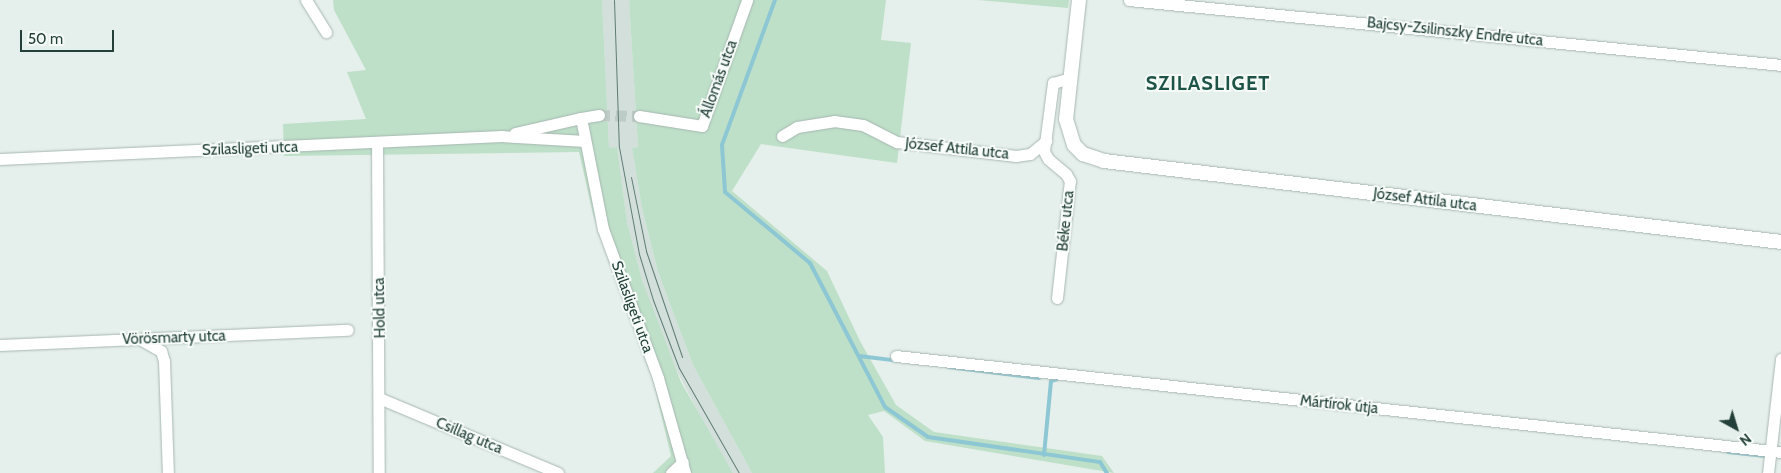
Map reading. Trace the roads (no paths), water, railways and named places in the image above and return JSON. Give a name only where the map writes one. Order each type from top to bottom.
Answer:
[{"type":"street","points":[[306,0],[326,32]]},
{"type":"street","name":"Állomás utca","points":[[639,116],[702,126],[747,0]]},
{"type":"street","points":[[1070,78],[1079,0]]},
{"type":"street","name":"Bajcsy-Zsilinszky Endre utca","points":[[1129,0],[1781,65]]},
{"type":"street","name":"Béke utca","points":[[1058,298],[1070,181],[1066,174],[1048,159],[1046,142],[1053,83],[1070,78]]},
{"type":"street","name":"József Attila utca","points":[[1070,78],[1066,119],[1074,145],[1083,154],[1104,161],[1781,242]]},
{"type":"street","name":"Szilasligeti utca","points":[[501,136],[600,115]]},
{"type":"street","name":"Szilasligeti utca","points":[[581,118],[603,229],[658,378],[684,468]]},
{"type":"street","name":"József Attila utca","points":[[782,136],[797,127],[834,121],[863,125],[897,142],[1016,156],[1030,154],[1046,142]]},
{"type":"street","name":"Szilasligeti utca","points":[[0,159],[377,144],[501,136],[585,141]]},
{"type":"street","name":"Hold utca","points":[[377,144],[379,473]]},
{"type":"street","name":"Vörösmarty utca","points":[[0,345],[348,330]]},
{"type":"street","points":[[139,340],[161,351],[164,361],[168,473]]},
{"type":"street","name":"Mártírok útja","points":[[896,356],[1776,452]]},
{"type":"street","points":[[1768,473],[1776,452],[1781,359]]},
{"type":"street","name":"Csillag utca","points":[[379,398],[558,473]]},
{"type":"street","points":[[671,473],[684,468]]},
{"type":"waterway","points":[[775,0],[722,145],[725,192],[810,263],[885,407],[928,437],[1100,462],[1107,473]]},
{"type":"waterway","points":[[859,356],[897,361]]},
{"type":"waterway","points":[[949,367],[1039,378]]},
{"type":"waterway","points":[[1044,455],[1051,381],[1058,379]]},
{"type":"waterway","points":[[1728,452],[1766,456]]},
{"type":"tunnel","points":[[599,115],[639,116]]},
{"type":"tram line","points":[[614,0],[619,147],[639,254],[653,300],[679,368],[739,473]]},
{"type":"tram line","points":[[631,177],[646,251],[682,357]]},
{"type":"district","name":"SZILASLIGET","points":[[1208,83]]}]
